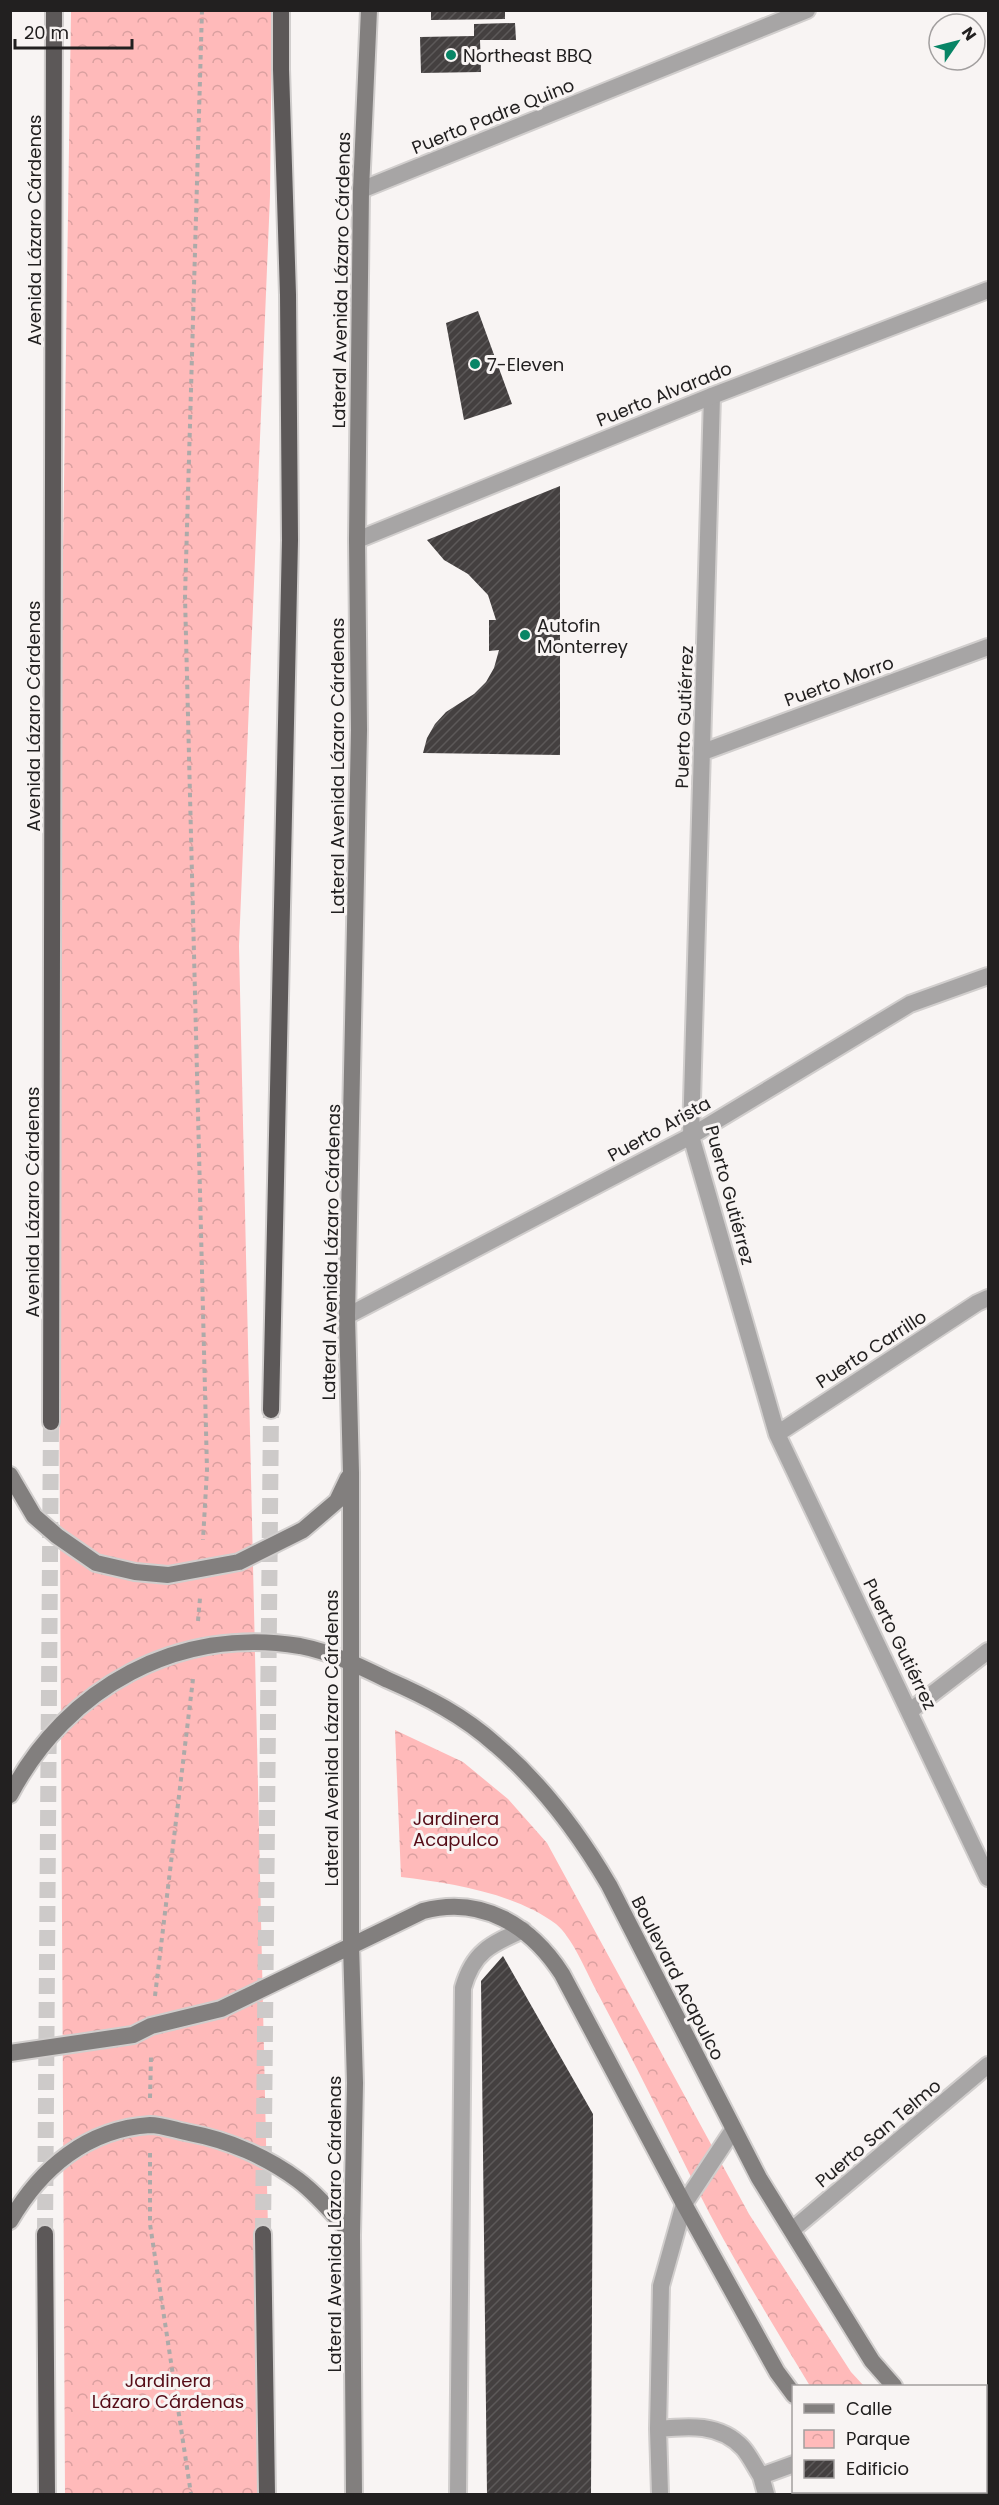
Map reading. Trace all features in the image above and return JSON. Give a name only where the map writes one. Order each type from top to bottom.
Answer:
[{"type":"highway","name":"Avenida Lázaro Cárdenas","points":[[51,1422],[54,10]]},
{"type":"highway","points":[[271,1410],[290,540],[288,295],[281,69],[282,10]]},
{"type":"highway","points":[[45,2234],[47,2494]]},
{"type":"highway","points":[[263,2234],[267,2494]]},
{"type":"main road","name":"Lateral Avenida Lázaro Cárdenas","points":[[354,2494],[352,2235],[355,2083],[351,1944],[351,1473],[347,1316],[359,730],[357,540],[361,190],[369,10]]},
{"type":"main road","points":[[10,1474],[33,1516],[96,1563],[135,1572],[168,1575],[239,1562],[303,1530],[337,1501],[351,1473]]},
{"type":"main road","name":"Boulevard Acapulco","points":[[10,1794],[42,1744],[66,1718],[93,1695],[123,1676],[155,1661],[197,1648],[231,1643],[265,1643],[308,1648],[333,1654],[432,1699],[465,1720],[496,1744],[534,1780],[568,1820],[609,1885],[733,2130],[872,2361],[893,2385]]},
{"type":"main road","points":[[10,2053],[133,2035],[151,2026],[221,2008],[423,1911],[443,1906],[464,1906],[484,1911],[523,1930],[550,1956],[562,1974],[684,2204],[777,2372],[792,2392]]},
{"type":"main road","points":[[10,2221],[41,2177],[64,2156],[90,2139],[119,2130],[150,2126],[204,2135],[240,2147],[288,2172],[313,2193],[352,2235]]},
{"type":"street","name":"Puerto Padre Quino","points":[[361,190],[807,10]]},
{"type":"street","name":"Puerto Alvarado","points":[[357,540],[712,396],[988,291]]},
{"type":"street","name":"Puerto Gutiérrez","points":[[712,396],[691,1136],[777,1434],[988,1878]]},
{"type":"street","name":"Puerto Morro","points":[[703,752],[988,647]]},
{"type":"street","name":"Puerto Arista","points":[[347,1316],[691,1136],[910,1004],[988,975]]},
{"type":"street","name":"Puerto Carrillo","points":[[777,1434],[988,1298]]},
{"type":"street","points":[[910,1711],[988,1651]]},
{"type":"street","points":[[458,2494],[463,1988],[467,1973],[484,1951],[496,1942],[523,1930]]},
{"type":"street","name":"Puerto San Telmo","points":[[792,2230],[988,2065]]},
{"type":"street","points":[[660,2494],[658,2429],[661,2286],[684,2204],[733,2130]]},
{"type":"street","points":[[658,2429],[687,2426],[714,2430],[729,2437],[743,2449],[761,2476],[766,2494]]},
{"type":"street","points":[[761,2476],[792,2465]]},
{"type":"path","points":[[191,2494],[150,2224],[150,2126],[151,2026],[197,1648],[207,1470],[185,597],[202,10]]},
{"type":"green space","name":"Jardinera Lázaro Cárdenas","points":[[71,11],[272,11],[270,196],[239,946],[274,2494],[65,2494],[57,958]]},
{"type":"green space","name":"Jardinera Acapulco","points":[[395,1730],[463,1762],[508,1799],[547,1843],[749,2214],[851,2372],[863,2385],[809,2385],[724,2239],[578,1955],[562,1930],[540,1913],[502,1897],[461,1886],[401,1877]]},
{"type":"building","points":[[431,10],[505,10],[505,19],[431,20]]},
{"type":"building","points":[[515,23],[516,40],[480,40],[481,72],[421,73],[420,37],[474,36],[474,24]]},
{"type":"building","name":"7-Eleven","points":[[478,311],[512,404],[464,420],[446,323]]},
{"type":"building","name":"Autofin Monterrey","points":[[560,486],[560,755],[423,753],[427,738],[435,724],[446,712],[474,694],[486,682],[494,668],[499,650],[489,651],[489,620],[496,620],[488,595],[468,574],[444,560],[427,540]]},
{"type":"building","points":[[503,1956],[593,2114],[591,2494],[487,2494],[481,1981]]},
{"type":"tunnel","points":[[263,2234],[271,1410]]},
{"type":"tunnel","points":[[45,2234],[51,1422]]},
{"type":"place","name":"Northeast BBQ","points":[[451,55]]},
{"type":"place","name":"7-Eleven","points":[[475,364]]},
{"type":"place","name":"Autofin Monterrey","points":[[525,635]]}]
